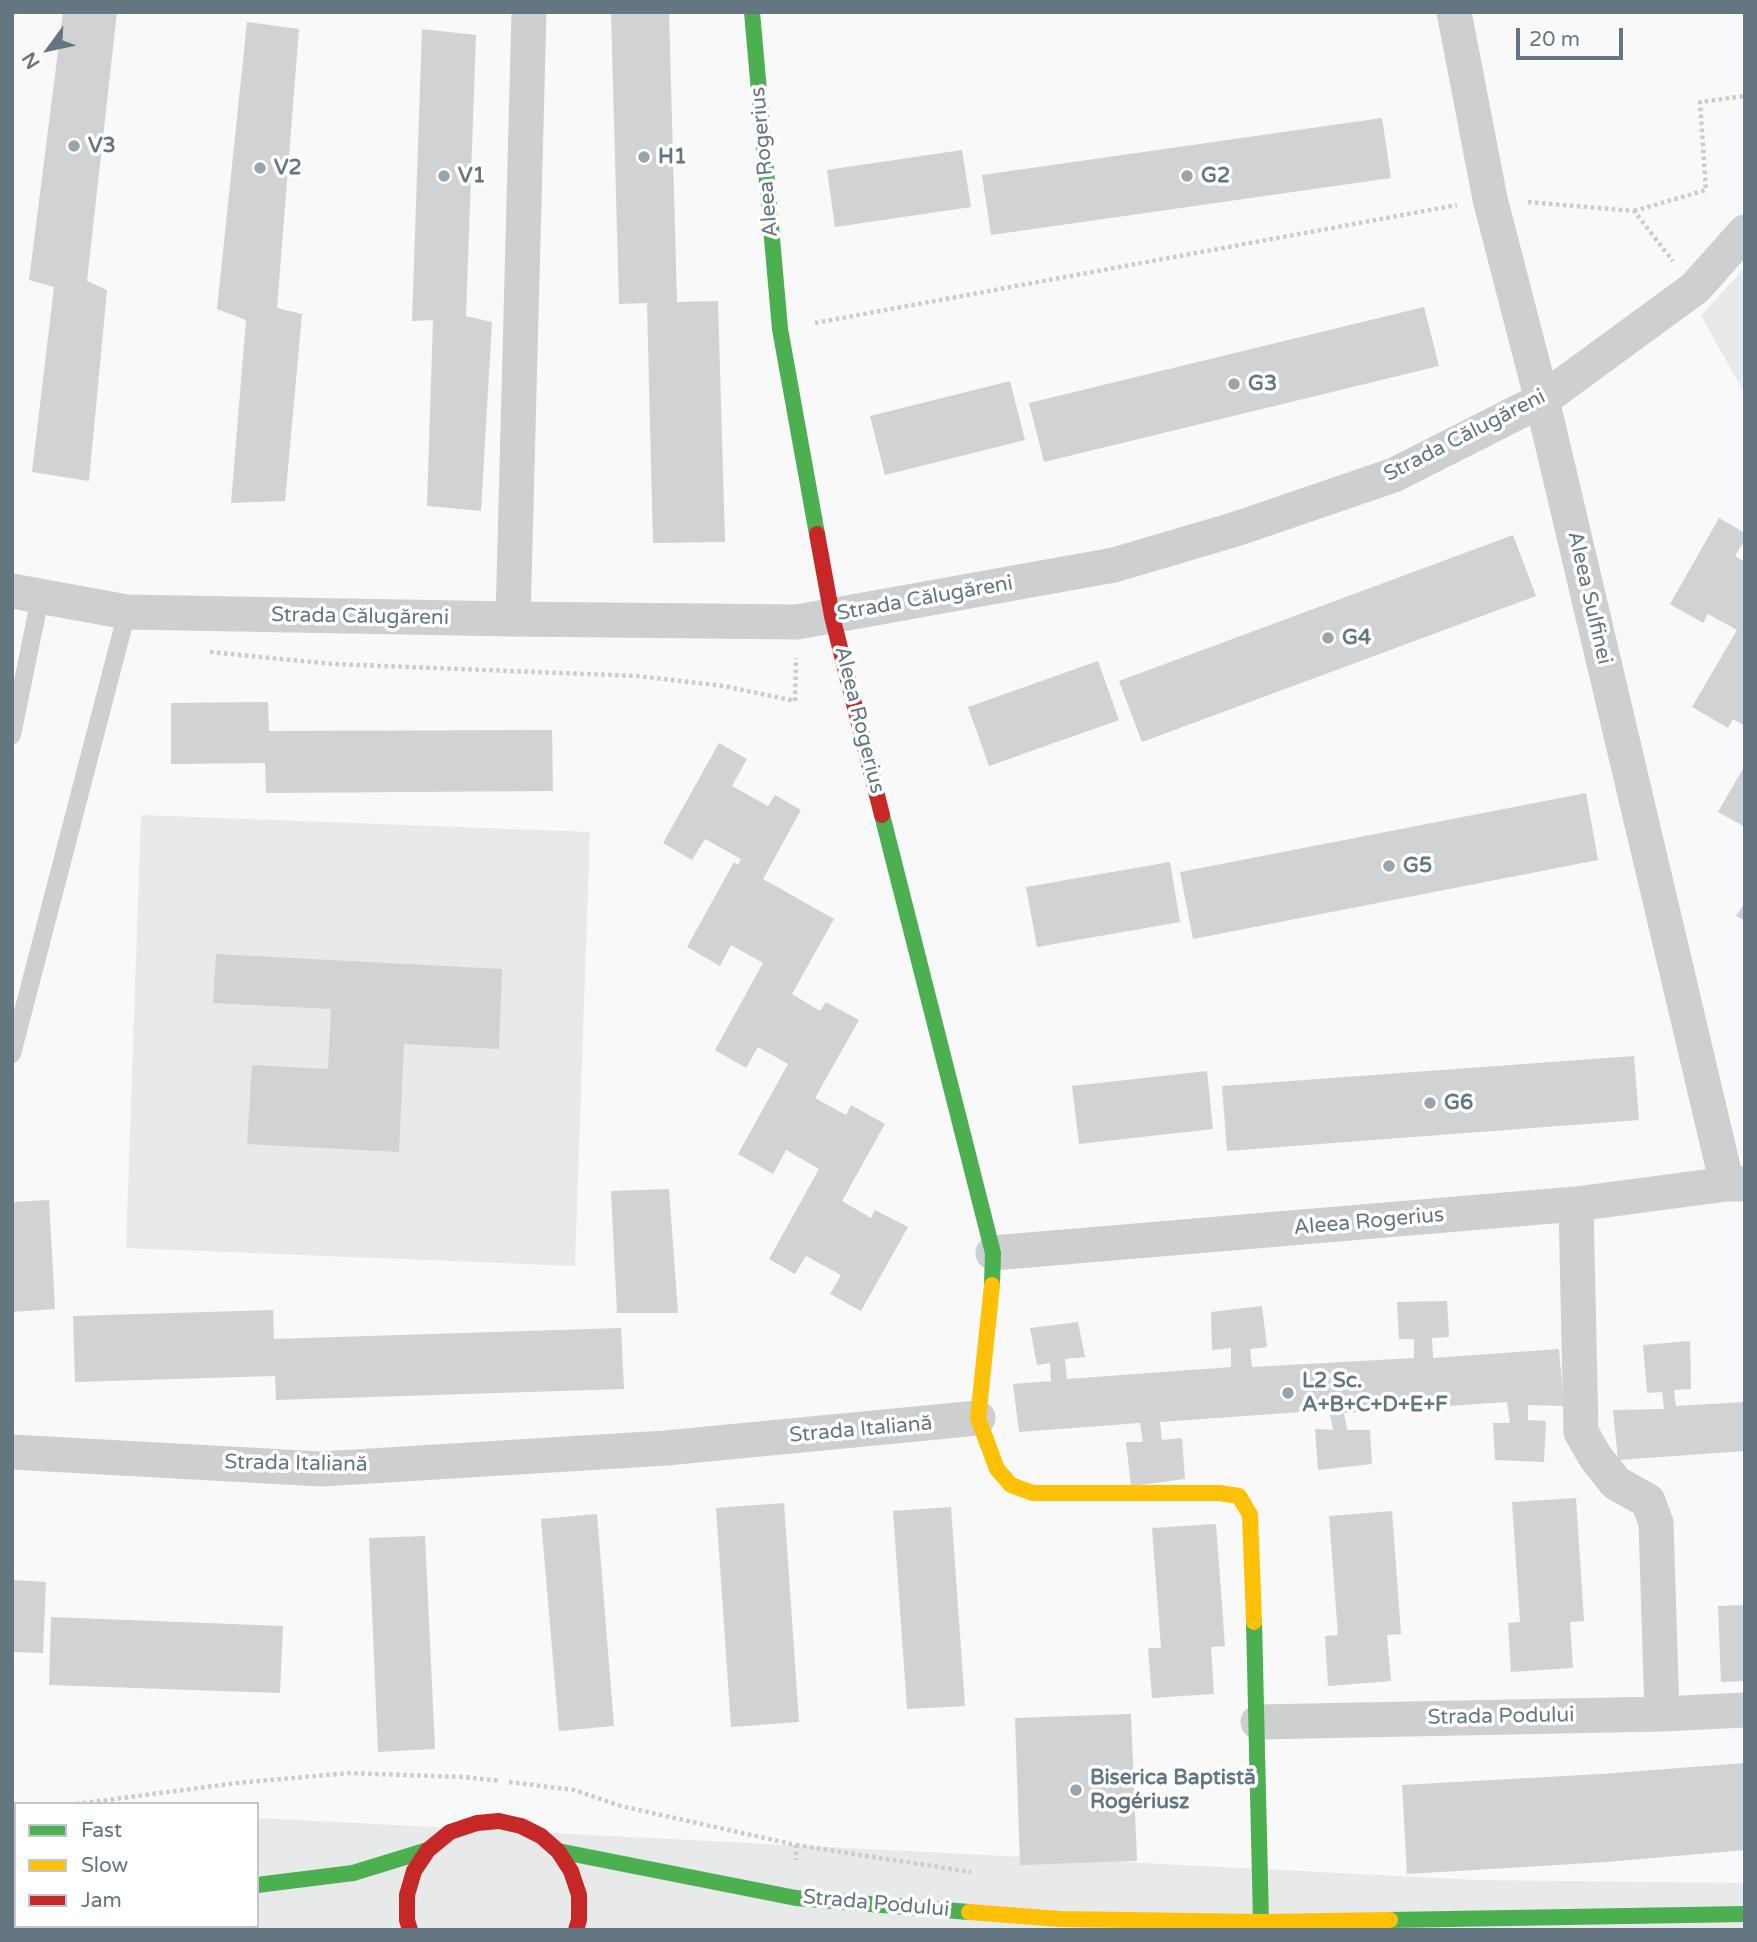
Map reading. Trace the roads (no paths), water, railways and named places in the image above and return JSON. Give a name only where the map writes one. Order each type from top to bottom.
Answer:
[{"type":"street","points":[[513,620],[529,12]]},
{"type":"street","name":"Aleea Rogerius","points":[[751,12],[780,329],[832,615],[993,1253],[991,1308],[978,1419]]},
{"type":"street","name":"Aleea Sulfinei","points":[[1454,12],[1490,199],[1736,1184]]},
{"type":"street","name":"Strada Călugăreni","points":[[26,594],[127,612],[513,620],[797,622],[1114,565],[1236,529],[1394,475],[1542,400],[1695,288],[1745,232]]},
{"type":"street","name":"Aleea Rogerius","points":[[993,1253],[1576,1205],[1736,1184]]},
{"type":"street","points":[[1576,1205],[1581,1432],[1596,1458],[1616,1483],[1648,1501],[1656,1523],[1662,1714]]},
{"type":"street","points":[[978,1419],[997,1469],[1011,1485],[1033,1493],[1219,1493],[1239,1496],[1250,1515],[1258,1722],[1261,1922]]},
{"type":"street","name":"Strada Italiană","points":[[12,1452],[321,1469],[666,1448],[978,1419]]},
{"type":"street","name":"Strada Podului","points":[[1258,1722],[1745,1710]]},
{"type":"street","points":[[410,1930],[407,1920],[407,1895],[414,1871],[428,1850],[450,1832],[477,1822],[499,1821],[521,1826],[541,1836],[558,1851],[571,1871],[579,1895],[579,1920],[576,1930]]},
{"type":"street","points":[[259,1885],[354,1873],[428,1850]]},
{"type":"street","name":"Strada Podului","points":[[558,1851],[796,1898],[1060,1919],[1261,1922],[1745,1914]]},
{"type":"lane","points":[[12,735],[26,594]]},
{"type":"lane","points":[[12,1054],[127,612]]},
{"type":"place","name":"V3","points":[[74,146]]},
{"type":"place","name":"H1","points":[[644,157]]},
{"type":"place","name":"V2","points":[[260,168]]},
{"type":"place","name":"V1","points":[[444,176]]},
{"type":"place","name":"G2","points":[[1187,176]]},
{"type":"place","name":"G3","points":[[1234,384]]},
{"type":"place","name":"G4","points":[[1328,638]]},
{"type":"place","name":"G5","points":[[1389,866]]},
{"type":"place","name":"G6","points":[[1430,1103]]},
{"type":"place","name":"L2 Sc. A+B+C+D+E+F","points":[[1288,1393]]},
{"type":"place","name":"Biserica Baptistă Rogériusz","points":[[1076,1790]]}]
